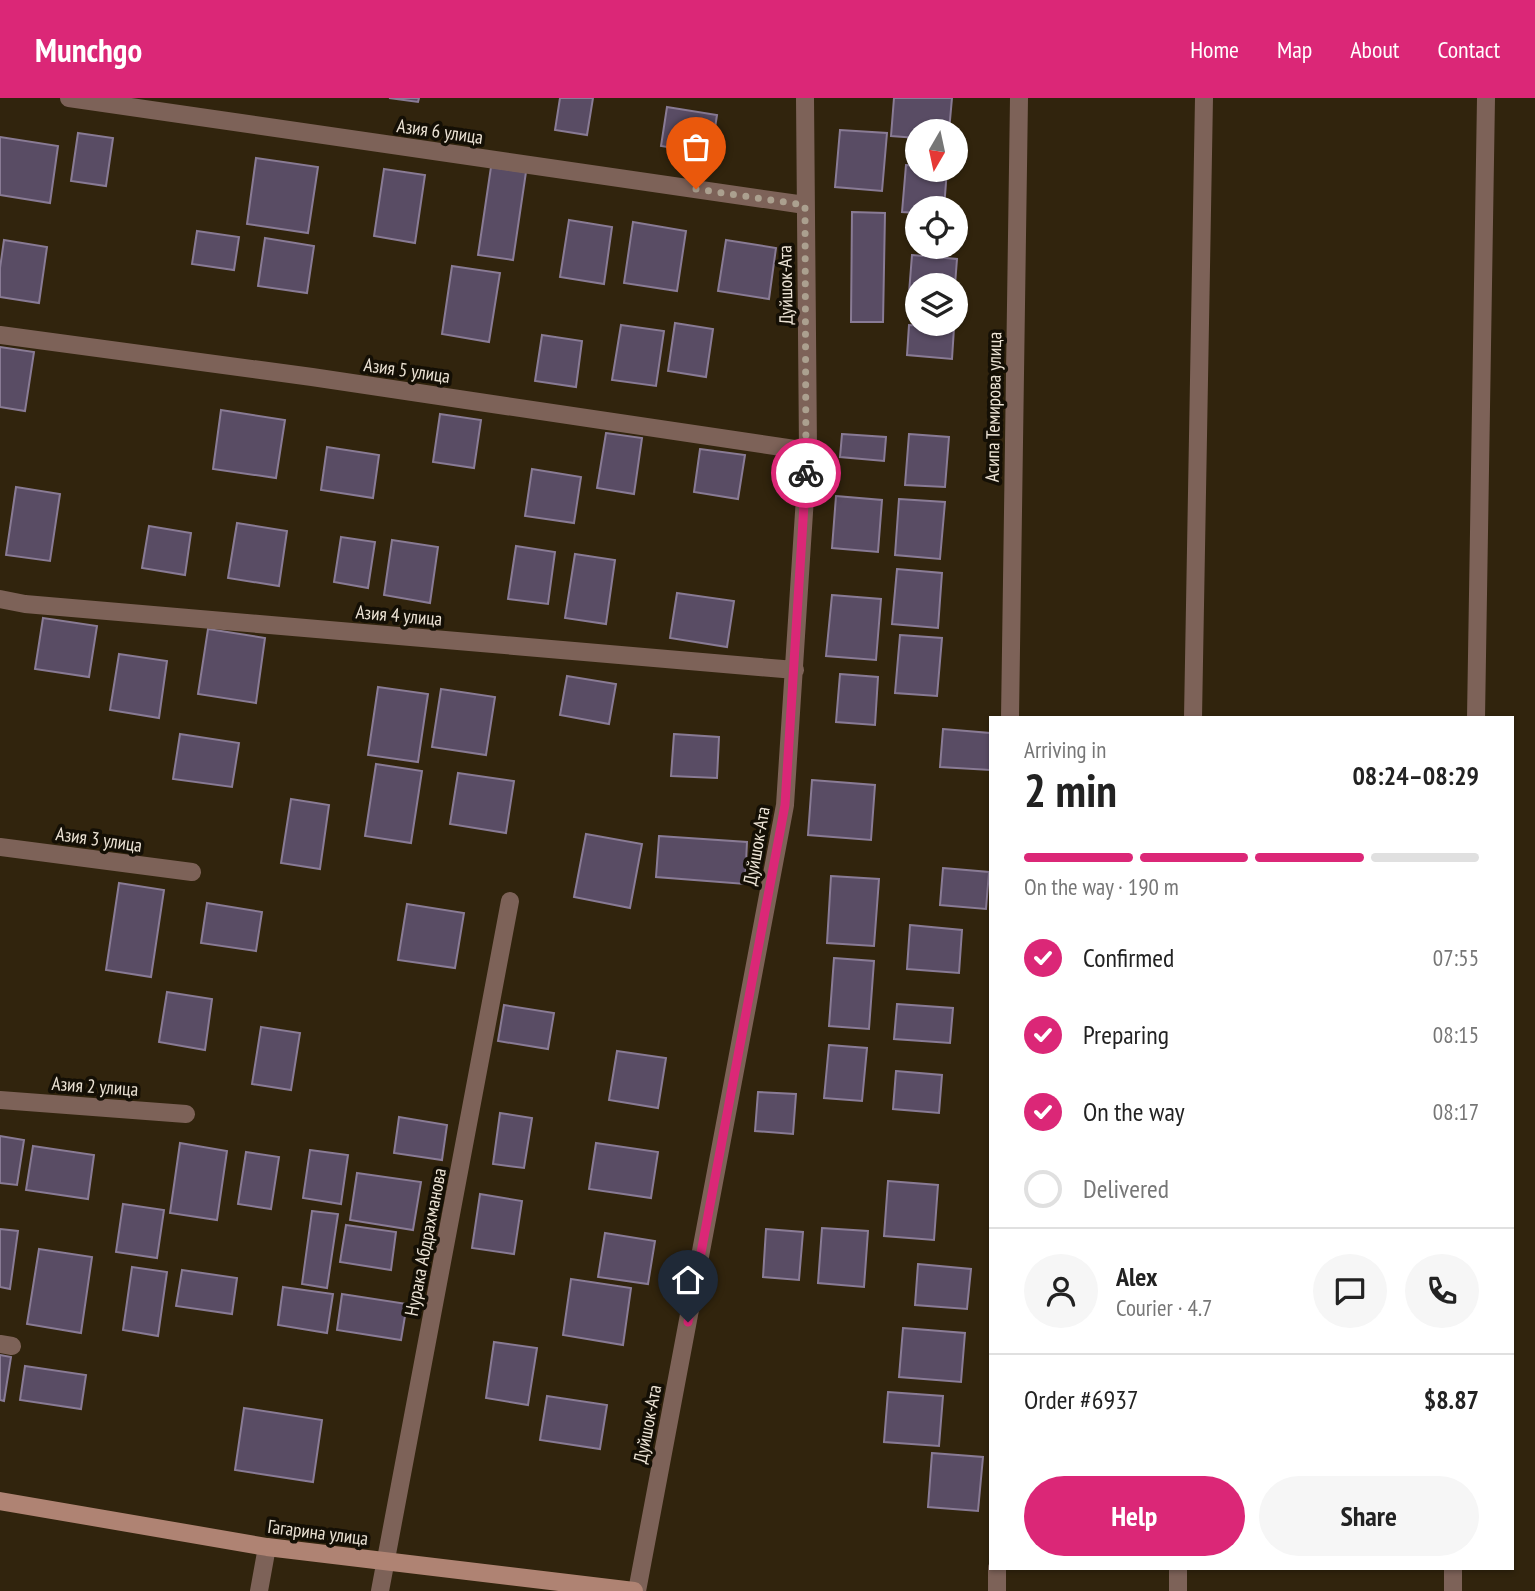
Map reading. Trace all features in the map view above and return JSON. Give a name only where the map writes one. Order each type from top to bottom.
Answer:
[{"type":"main road","name":"Гагарина улица","points":[[0,1501],[267,1547],[635,1591]]},
{"type":"street","name":"Азия 6 улица","points":[[69,98],[805,205]]},
{"type":"street","name":"Дуйшок-Ата","points":[[635,1591],[785,805],[807,451],[805,98]]},
{"type":"street","name":"Асипа Темирова улица","points":[[1010,716],[1019,98]]},
{"type":"street","points":[[1193,716],[1204,98]]},
{"type":"street","points":[[1476,716],[1486,98]]},
{"type":"street","name":"Азия 5 улица","points":[[0,335],[326,379],[807,451]]},
{"type":"street","name":"Азия 4 улица","points":[[0,600],[52,607],[795,670]]},
{"type":"street","name":"Азия 3 улица","points":[[0,846],[192,872]]},
{"type":"street","name":"Нурака Абдрахманова","points":[[380,1591],[510,901]]},
{"type":"street","name":"Азия 2 улица","points":[[0,1100],[186,1114]]},
{"type":"street","points":[[259,1591],[267,1547]]},
{"type":"street","points":[[997,1570],[997,1591]]},
{"type":"street","points":[[1178,1570],[1178,1591]]},
{"type":"street","points":[[1453,1591],[1454,1570]]},
{"type":"building","points":[[389,98],[419,98],[418,102]]},
{"type":"building","points":[[560,98],[593,98],[587,135],[555,130]]},
{"type":"building","points":[[894,98],[952,98],[950,119],[905,119],[905,137],[891,136]]},
{"type":"building","points":[[667,107],[717,115],[711,154],[661,146]]},
{"type":"building","points":[[840,130],[887,133],[882,191],[835,187]]},
{"type":"building","points":[[78,133],[113,138],[106,186],[71,181]]},
{"type":"building","points":[[0,137],[58,146],[50,203],[0,195]]},
{"type":"building","points":[[256,158],[318,167],[308,233],[247,224]]},
{"type":"building","points":[[491,167],[526,172],[513,260],[478,255]]},
{"type":"building","points":[[384,169],[425,175],[415,243],[374,236]]},
{"type":"building","points":[[905,177],[905,182],[946,182],[945,196],[905,196],[905,212],[902,212]]},
{"type":"building","points":[[852,212],[885,213],[883,322],[851,322]]},
{"type":"building","points":[[569,220],[612,227],[604,284],[560,277]]},
{"type":"building","points":[[633,222],[686,231],[677,291],[624,283]]},
{"type":"building","points":[[197,231],[239,237],[234,270],[192,264]]},
{"type":"building","points":[[265,238],[314,246],[307,293],[258,286]]},
{"type":"building","points":[[4,240],[47,247],[39,303],[0,297]]},
{"type":"building","points":[[726,240],[776,248],[769,299],[718,291]]},
{"type":"building","points":[[912,259],[957,259],[956,273],[911,273]]},
{"type":"building","points":[[452,266],[500,273],[489,342],[442,334]]},
{"type":"building","points":[[675,323],[713,329],[706,377],[668,371]]},
{"type":"building","points":[[621,325],[664,331],[656,386],[612,380]]},
{"type":"building","points":[[542,335],[582,341],[576,387],[535,381]]},
{"type":"building","points":[[908,336],[953,336],[952,359],[907,355]]},
{"type":"building","points":[[0,347],[34,352],[25,411],[0,407]]},
{"type":"building","points":[[221,410],[285,420],[276,478],[213,469]]},
{"type":"building","points":[[440,414],[481,420],[474,468],[433,462]]},
{"type":"building","points":[[606,433],[642,438],[634,494],[597,488]]},
{"type":"building","points":[[842,434],[886,437],[884,461],[840,457]]},
{"type":"building","points":[[909,434],[949,437],[945,487],[905,485]]},
{"type":"building","points":[[327,447],[379,455],[373,498],[321,490]]},
{"type":"building","points":[[700,449],[745,455],[738,499],[694,492]]},
{"type":"building","points":[[532,469],[581,477],[574,523],[525,516]]},
{"type":"building","points":[[16,487],[60,494],[50,561],[6,555]]},
{"type":"building","points":[[836,496],[882,500],[878,552],[832,548]]},
{"type":"building","points":[[899,499],[945,502],[940,559],[895,555]]},
{"type":"building","points":[[237,523],[287,531],[279,586],[228,578]]},
{"type":"building","points":[[149,526],[191,533],[185,575],[142,568]]},
{"type":"building","points":[[341,537],[375,542],[368,588],[334,582]]},
{"type":"building","points":[[392,540],[438,547],[430,603],[384,595]]},
{"type":"building","points":[[516,546],[555,552],[548,604],[508,599]]},
{"type":"building","points":[[575,554],[615,560],[606,624],[565,618]]},
{"type":"building","points":[[897,569],[942,573],[938,628],[892,624]]},
{"type":"building","points":[[677,593],[734,601],[727,647],[670,638]]},
{"type":"building","points":[[832,595],[881,599],[876,660],[826,656]]},
{"type":"building","points":[[43,618],[97,626],[89,677],[35,669]]},
{"type":"building","points":[[208,629],[265,638],[256,703],[198,694]]},
{"type":"building","points":[[900,635],[942,638],[937,696],[895,693]]},
{"type":"building","points":[[119,654],[167,661],[159,718],[110,710]]},
{"type":"building","points":[[840,674],[878,677],[875,725],[836,722]]},
{"type":"building","points":[[567,676],[616,684],[609,724],[560,715]]},
{"type":"building","points":[[378,687],[428,694],[418,762],[368,755]]},
{"type":"building","points":[[441,689],[495,697],[486,755],[432,747]]},
{"type":"building","points":[[943,729],[989,733],[989,770],[940,767]]},
{"type":"building","points":[[180,734],[239,743],[232,787],[173,779]]},
{"type":"building","points":[[674,734],[719,737],[717,778],[671,776]]},
{"type":"building","points":[[376,764],[422,771],[411,843],[365,836]]},
{"type":"building","points":[[458,773],[514,781],[506,833],[450,824]]},
{"type":"building","points":[[812,780],[875,785],[871,840],[808,835]]},
{"type":"building","points":[[291,799],[329,805],[320,869],[281,863]]},
{"type":"building","points":[[586,834],[642,844],[630,908],[574,897]]},
{"type":"building","points":[[659,836],[747,842],[745,884],[656,877]]},
{"type":"building","points":[[943,868],[989,872],[986,909],[940,905]]},
{"type":"building","points":[[831,876],[879,879],[874,946],[827,943]]},
{"type":"building","points":[[119,883],[164,890],[151,977],[106,970]]},
{"type":"building","points":[[207,903],[262,912],[256,951],[201,943]]},
{"type":"building","points":[[407,904],[464,913],[455,968],[398,960]]},
{"type":"building","points":[[910,925],[962,930],[959,973],[907,969]]},
{"type":"building","points":[[834,958],[874,961],[869,1029],[829,1026]]},
{"type":"building","points":[[167,992],[212,999],[205,1050],[159,1042]]},
{"type":"building","points":[[897,1004],[953,1008],[950,1043],[894,1039]]},
{"type":"building","points":[[504,1005],[554,1013],[548,1049],[498,1041]]},
{"type":"building","points":[[261,1027],[300,1033],[291,1090],[252,1084]]},
{"type":"building","points":[[829,1045],[867,1048],[862,1101],[824,1098]]},
{"type":"building","points":[[617,1051],[666,1058],[658,1108],[609,1100]]},
{"type":"building","points":[[896,1071],[942,1075],[939,1113],[893,1109]]},
{"type":"building","points":[[758,1092],[796,1094],[793,1134],[755,1131]]},
{"type":"building","points":[[500,1113],[532,1118],[524,1168],[493,1164]]},
{"type":"building","points":[[399,1117],[447,1125],[442,1160],[394,1153]]},
{"type":"building","points":[[0,1136],[24,1140],[17,1185],[0,1183]]},
{"type":"building","points":[[180,1143],[227,1151],[217,1220],[170,1213]]},
{"type":"building","points":[[596,1143],[658,1152],[651,1198],[589,1189]]},
{"type":"building","points":[[33,1146],[94,1155],[88,1199],[26,1190]]},
{"type":"building","points":[[310,1150],[348,1155],[341,1204],[303,1198]]},
{"type":"building","points":[[246,1152],[279,1157],[271,1209],[238,1204]]},
{"type":"building","points":[[357,1173],[421,1182],[413,1230],[350,1220]]},
{"type":"building","points":[[888,1181],[938,1185],[934,1240],[884,1236]]},
{"type":"building","points":[[480,1194],[522,1201],[514,1254],[472,1248]]},
{"type":"building","points":[[123,1204],[164,1210],[157,1258],[116,1252]]},
{"type":"building","points":[[312,1211],[338,1214],[327,1288],[302,1284]]},
{"type":"building","points":[[346,1225],[396,1232],[391,1270],[340,1262]]},
{"type":"building","points":[[822,1228],[868,1231],[864,1287],[818,1283]]},
{"type":"building","points":[[0,1229],[18,1231],[10,1289],[0,1287]]},
{"type":"building","points":[[766,1229],[803,1232],[799,1280],[763,1277]]},
{"type":"building","points":[[605,1233],[655,1241],[648,1284],[598,1277]]},
{"type":"building","points":[[39,1249],[92,1257],[81,1333],[27,1324]]},
{"type":"building","points":[[918,1264],[971,1269],[967,1309],[915,1305]]},
{"type":"building","points":[[132,1267],[167,1272],[158,1336],[123,1330]]},
{"type":"building","points":[[182,1270],[237,1278],[232,1314],[176,1306]]},
{"type":"building","points":[[571,1279],[631,1288],[623,1345],[563,1335]]},
{"type":"building","points":[[283,1287],[333,1294],[327,1333],[278,1325]]},
{"type":"building","points":[[342,1294],[407,1304],[401,1340],[337,1330]]},
{"type":"building","points":[[903,1328],[965,1333],[961,1382],[899,1377]]},
{"type":"building","points":[[494,1342],[537,1348],[528,1405],[486,1398]]},
{"type":"building","points":[[0,1355],[11,1357],[4,1401],[0,1400]]},
{"type":"building","points":[[25,1366],[86,1375],[81,1409],[20,1400]]},
{"type":"building","points":[[888,1392],[943,1396],[939,1446],[884,1442]]},
{"type":"building","points":[[547,1396],[607,1405],[600,1449],[540,1440]]},
{"type":"building","points":[[244,1408],[322,1420],[313,1482],[235,1470]]},
{"type":"building","points":[[932,1453],[983,1457],[978,1511],[928,1507]]},
{"type":"way so far","points":[[696,189],[805,205],[806,473]]},
{"type":"route","points":[[688,1322],[785,805],[806,473]]}]
